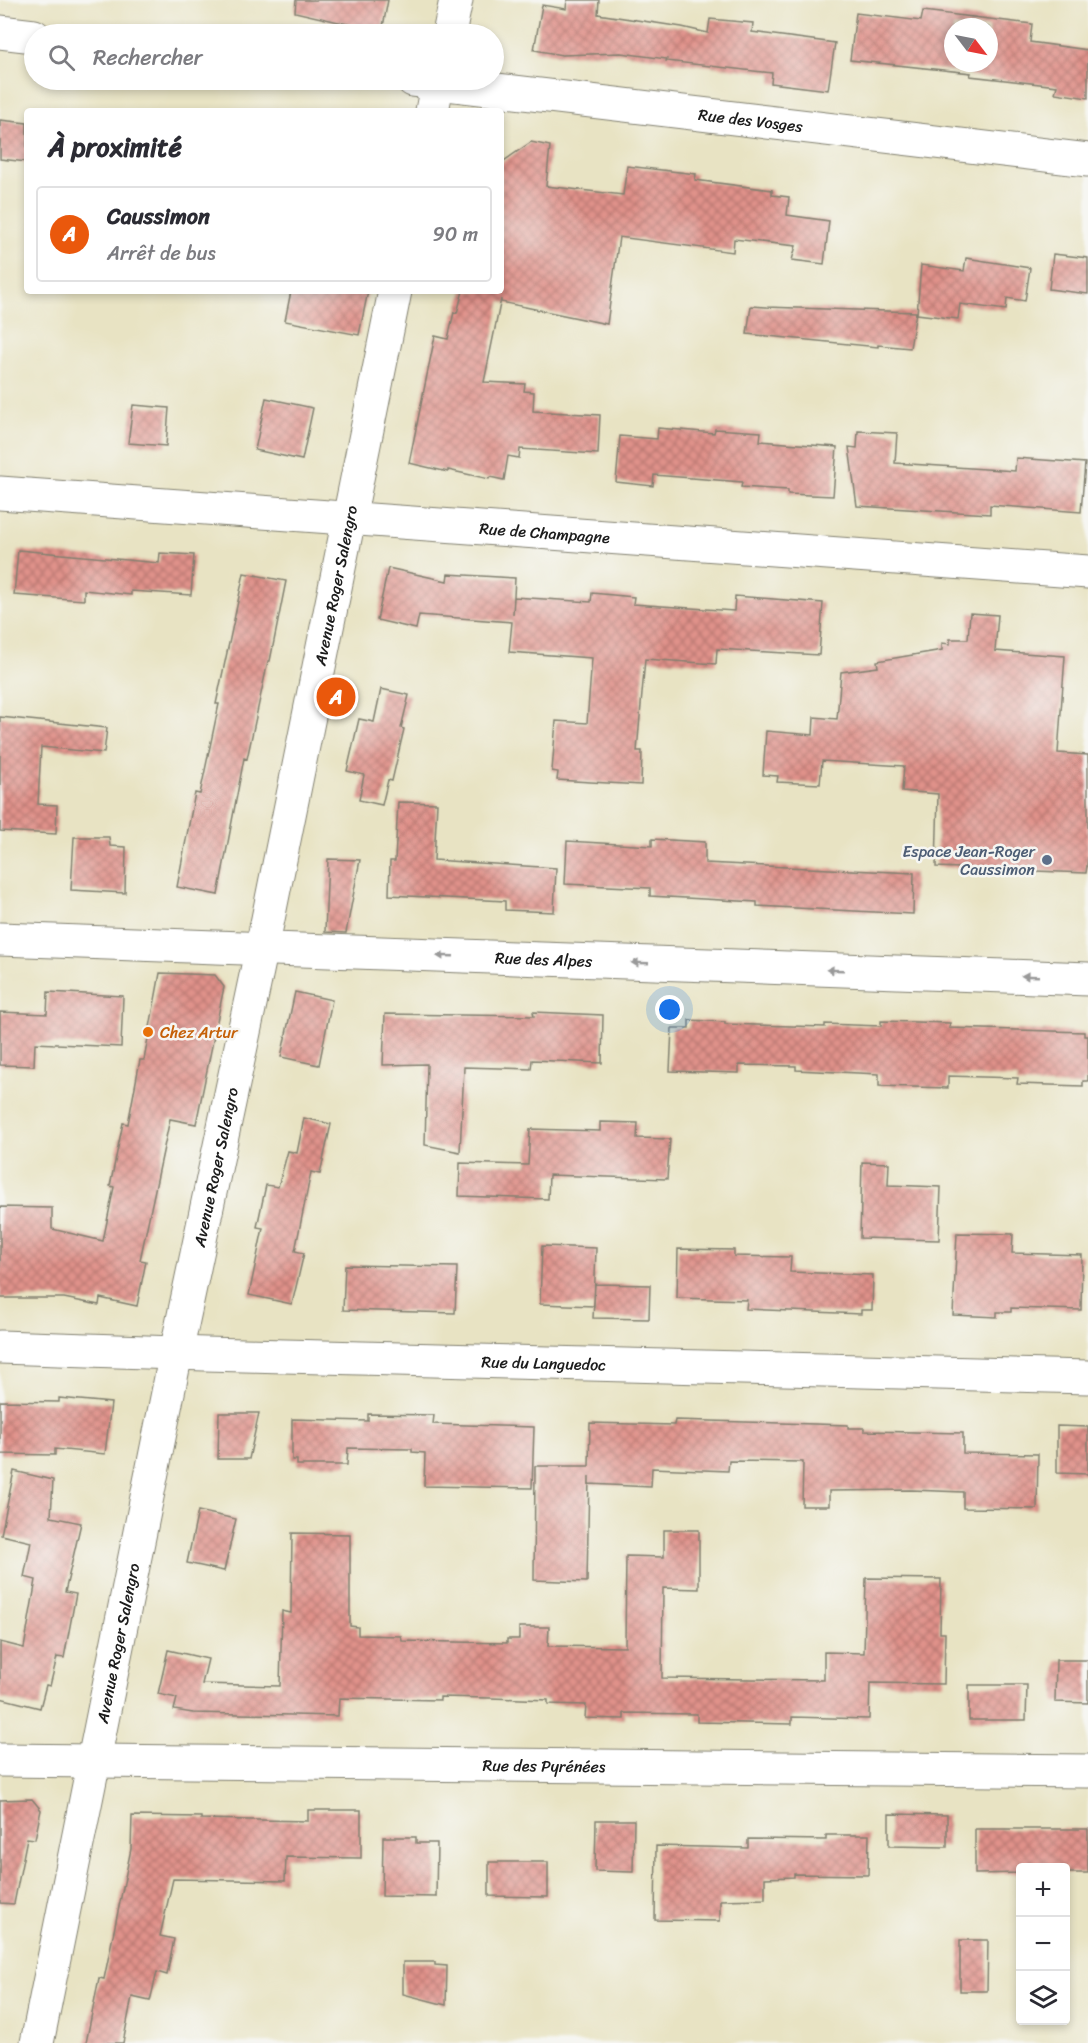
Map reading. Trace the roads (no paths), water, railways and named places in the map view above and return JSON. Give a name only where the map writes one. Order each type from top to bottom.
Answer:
[{"type":"street","points":[[451,24],[456,0]]},
{"type":"street","points":[[0,32],[24,35]]},
{"type":"street","name":"Rue des Vosges","points":[[448,90],[1088,160]]},
{"type":"street","name":"Avenue Roger Salengro","points":[[37,2043],[394,294]]},
{"type":"street","name":"Rue de Champagne","points":[[0,493],[1088,572]]},
{"type":"street","name":"Rue des Alpes","points":[[0,939],[1088,978]]},
{"type":"street","name":"Rue du Languedoc","points":[[0,1347],[1088,1377]]},
{"type":"street","name":"Rue des Pyrénées","points":[[0,1760],[1088,1771]]},
{"type":"place","name":"Caussimon","points":[[336,697]]},
{"type":"place","name":"Espace Jean-Roger Caussimon","points":[[1047,860]]},
{"type":"place","name":"Chez Artur","points":[[148,1032]]}]
